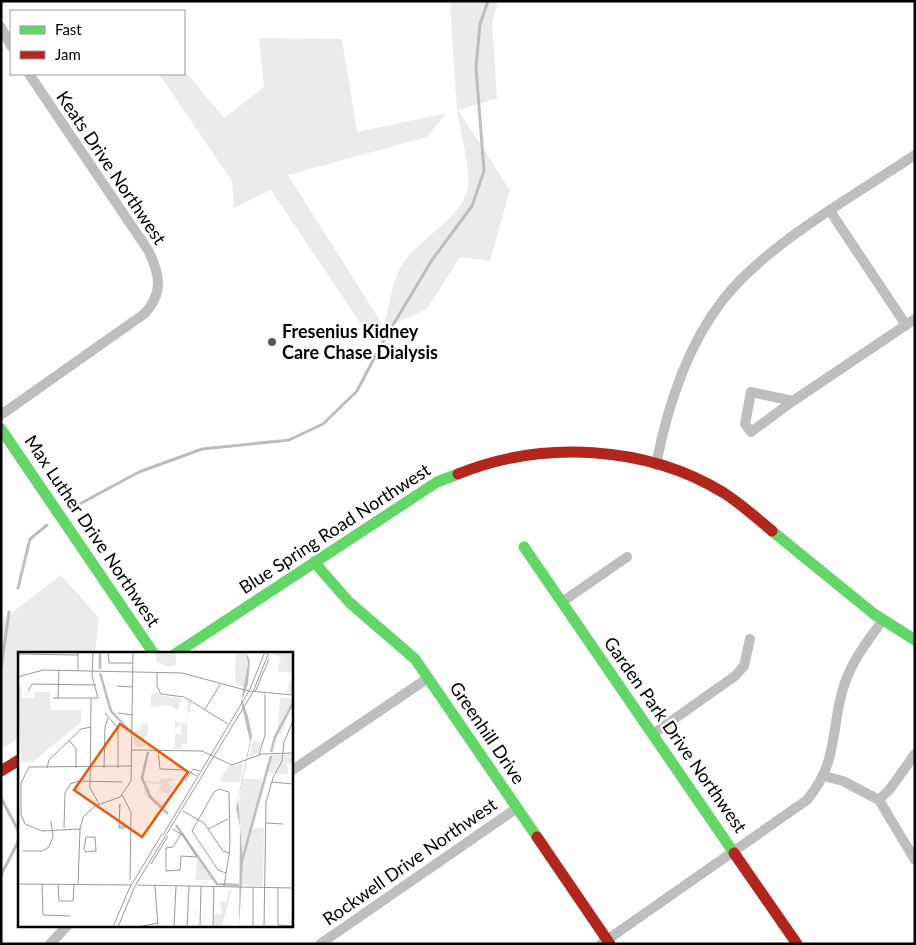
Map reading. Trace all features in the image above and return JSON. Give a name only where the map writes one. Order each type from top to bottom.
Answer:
[{"type":"street","points":[[1,27],[10,44]]},
{"type":"street","name":"Keats Drive Northwest","points":[[1,415],[144,314],[152,305],[159,281],[157,268],[148,250],[30,75]]},
{"type":"street","points":[[656,465],[663,427],[676,387],[699,338],[722,301],[755,266],[830,211],[915,155]]},
{"type":"street","points":[[793,401],[751,392],[745,424],[751,432],[793,401],[911,322],[830,211]]},
{"type":"street","name":"Max Luther Drive Northwest","points":[[1,429],[153,652]]},
{"type":"street","name":"Blue Spring Road Northwest","points":[[178,652],[437,482],[482,464],[538,454],[594,451],[616,454],[678,472],[721,492],[883,620],[915,640]]},
{"type":"street","name":"Garden Park Drive Northwest","points":[[524,547],[797,944]]},
{"type":"street","points":[[562,602],[627,556]]},
{"type":"street","name":"Greenhill Drive","points":[[314,562],[328,583],[346,602],[380,628],[415,659],[606,942]]},
{"type":"street","points":[[606,942],[807,800],[824,776],[831,757],[841,696],[850,668],[883,620]]},
{"type":"street","points":[[654,734],[735,676],[744,666],[750,639]]},
{"type":"street","points":[[292,770],[428,678]]},
{"type":"street","points":[[879,800],[890,789],[915,754]]},
{"type":"street","points":[[1,771],[18,761]]},
{"type":"street","points":[[824,776],[842,781],[879,800],[915,860]]},
{"type":"street","name":"Rockwell Drive Northwest","points":[[320,944],[517,808]]},
{"type":"street","points":[[50,944],[65,928]]},
{"type":"shaded area","points":[[450,1],[499,1],[492,22],[497,98],[458,110],[510,190],[490,261],[460,257],[427,309],[368,335],[271,190],[234,208],[232,181],[160,75],[185,75],[185,71],[224,118],[264,87],[259,38],[342,39],[357,132],[446,113],[427,137],[288,175],[384,327],[394,282],[401,266],[414,251],[447,221],[466,195],[468,186],[467,165],[458,118]]},
{"type":"shaded area","points":[[61,575],[99,618],[95,652],[18,652],[18,738],[1,750],[1,621]]},
{"type":"waterway","points":[[74,507],[139,472],[202,449],[289,440],[323,424],[357,391],[381,345],[432,260],[472,206],[484,171],[476,67],[480,24],[488,1]]},
{"type":"waterway","points":[[18,588],[30,539],[47,525]]},
{"type":"waterway","points":[[1,669],[9,612]]},
{"type":"waterway","points":[[1,798],[18,830]]},
{"type":"waterway","points":[[1,875],[18,842]]},
{"type":"traffic: fast","points":[[1,429],[153,652]]},
{"type":"traffic: fast","points":[[178,652],[437,482],[458,474]]},
{"type":"traffic: fast","points":[[772,531],[874,614],[915,640]]},
{"type":"traffic: fast","points":[[524,547],[734,853]]},
{"type":"traffic: fast","points":[[314,562],[349,602],[415,659],[537,837]]},
{"type":"traffic: jam","points":[[458,474],[490,463],[524,456],[559,452],[628,457],[661,465],[694,477],[730,497],[772,531]]},
{"type":"traffic: jam","points":[[1,771],[18,761]]},
{"type":"traffic: jam","points":[[537,837],[610,944]]},
{"type":"traffic: jam","points":[[734,853],[797,944]]},
{"type":"place","name":"Fresenius Kidney Care Chase Dialysis","points":[[272,342]]}]
